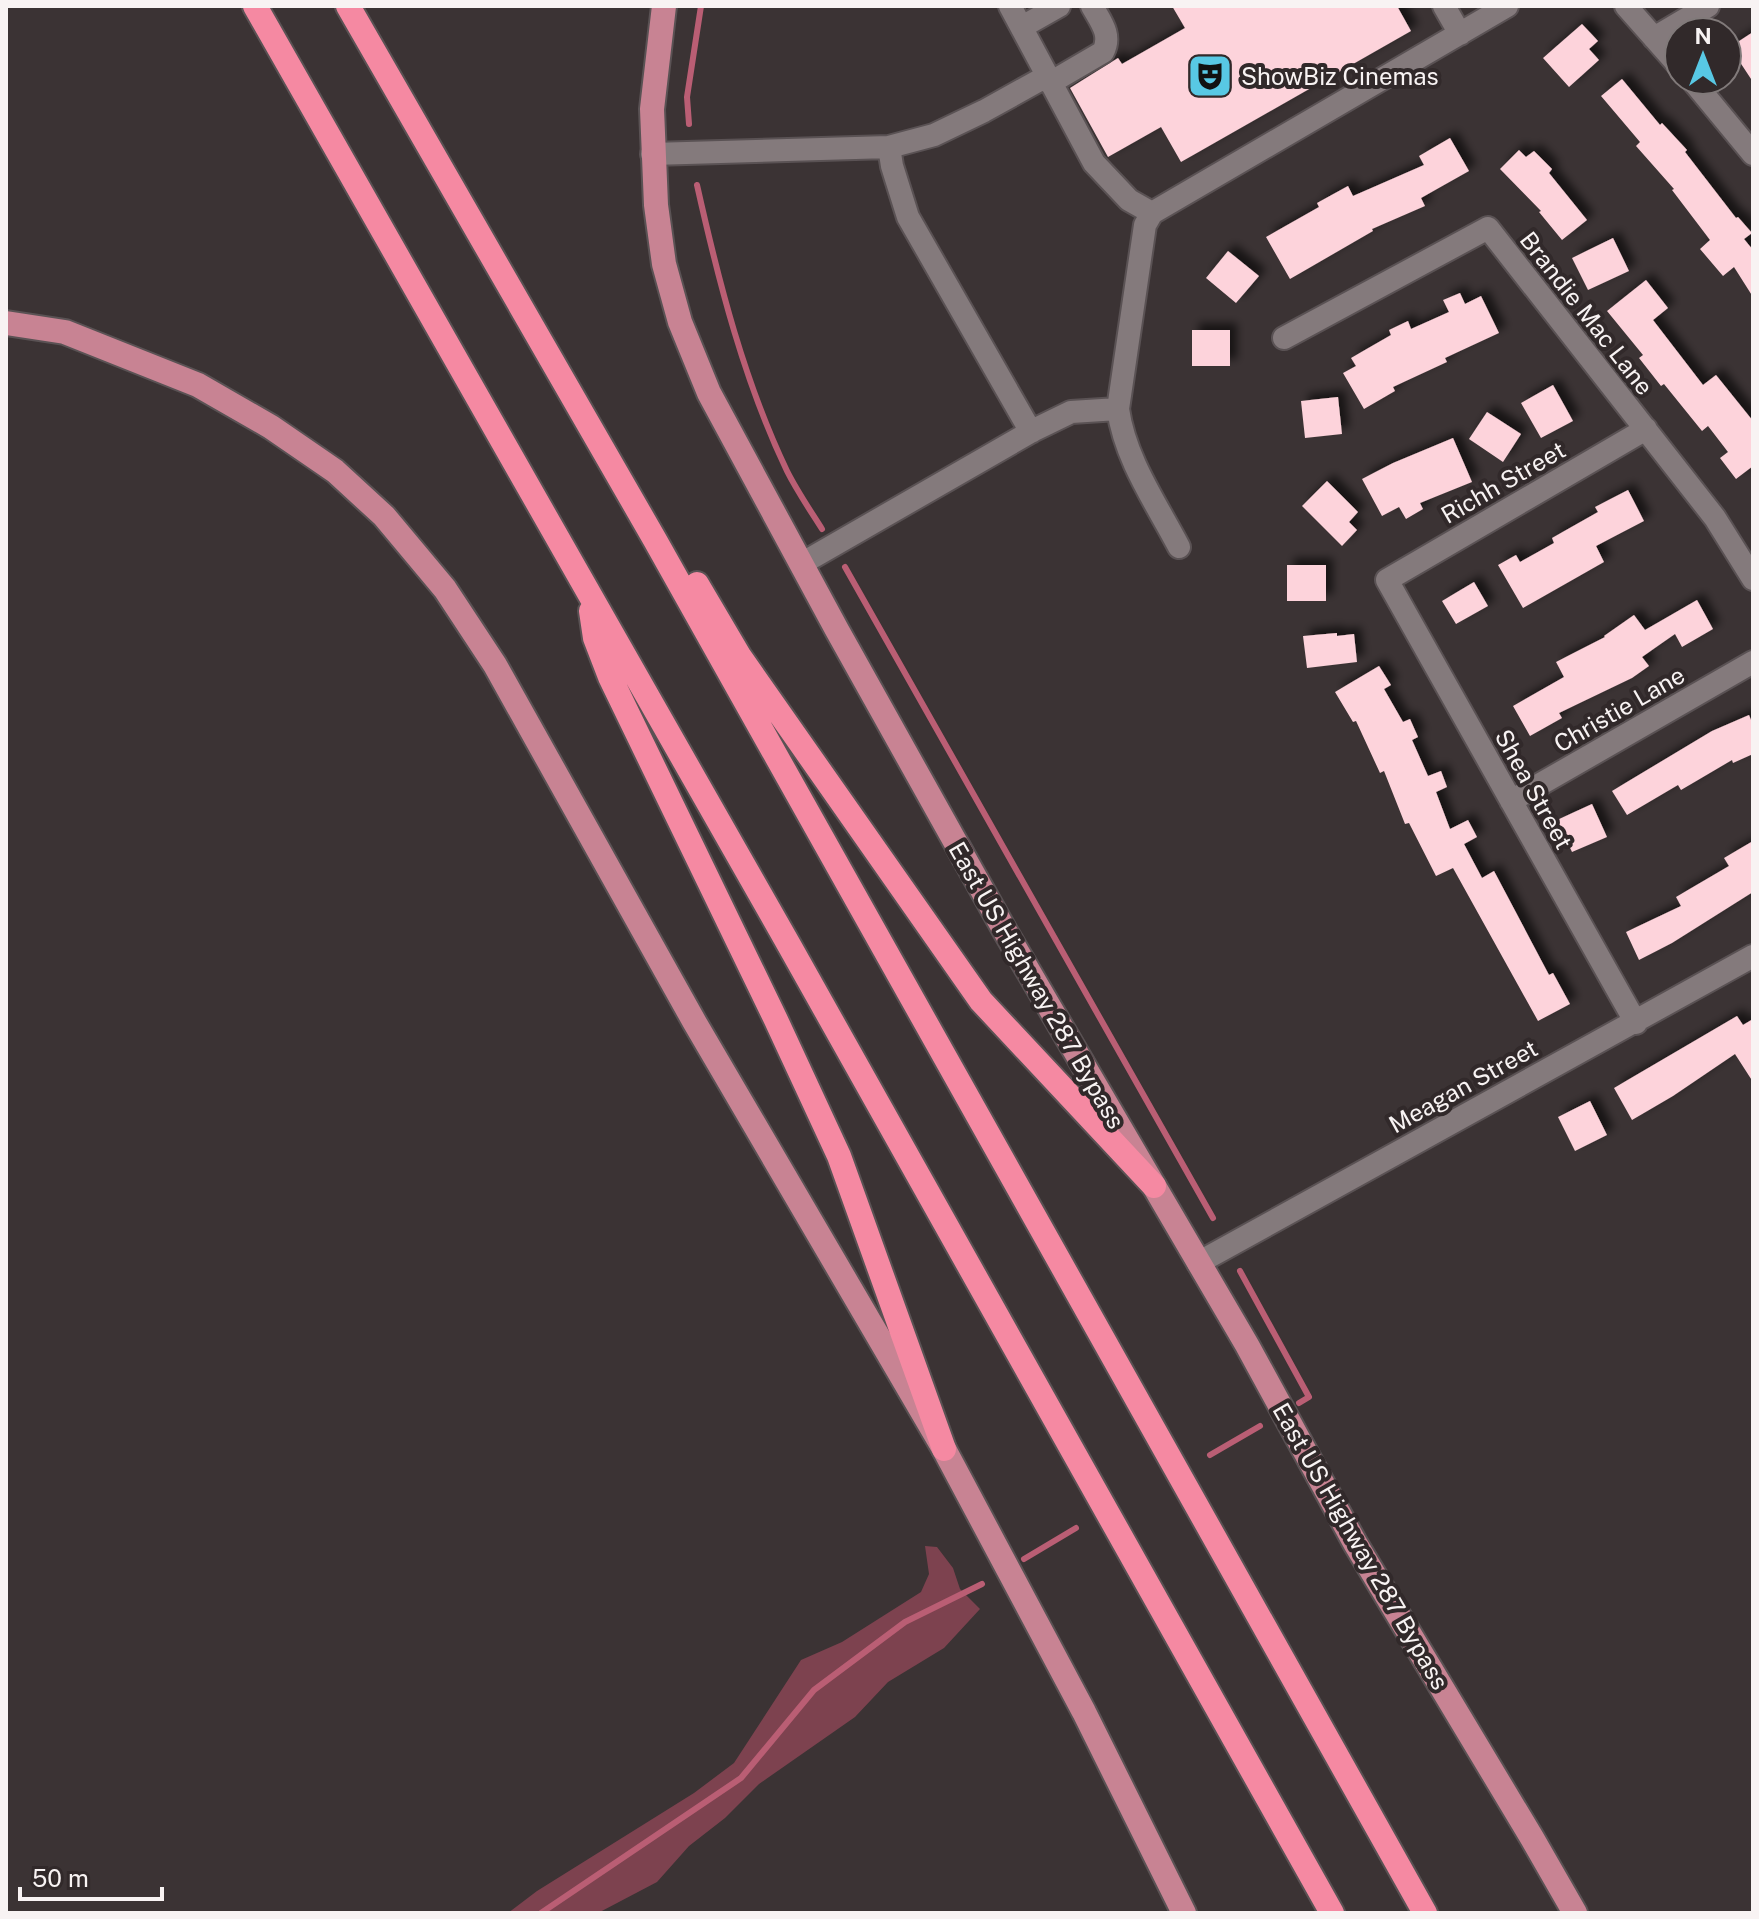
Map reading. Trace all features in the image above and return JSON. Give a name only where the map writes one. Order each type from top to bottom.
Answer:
[{"type":"highway","points":[[255,6],[1332,1913]]},
{"type":"highway","points":[[348,6],[655,540],[1425,1913]]},
{"type":"highway","points":[[553,363],[574,378],[584,390],[740,657],[981,1001],[1154,1186]]},
{"type":"highway","points":[[588,593],[595,638],[610,677],[839,1156],[944,1449]]},
{"type":"main road","name":"East US Highway 287 Bypass","points":[[664,6],[656,59],[652,154],[664,264],[680,322],[709,393],[1005,931],[1247,1345],[1355,1543],[1575,1913]]},
{"type":"main road","points":[[8,324],[65,332],[184,379],[271,427],[335,471],[374,507],[445,589],[495,665],[695,1023],[944,1449],[1084,1712],[1184,1913]]},
{"type":"street","points":[[1010,6],[1094,163],[1129,200],[1152,213]]},
{"type":"street","points":[[1022,27],[1059,6]]},
{"type":"street","points":[[652,154],[889,147],[934,135],[1103,52],[1108,34],[1092,6]]},
{"type":"street","points":[[1444,6],[1460,34]]},
{"type":"street","points":[[1179,547],[1131,456],[1121,433],[1118,409],[1145,225],[1152,213],[1507,6]]},
{"type":"street","points":[[1626,6],[1663,48]]},
{"type":"street","points":[[1654,38],[1708,6]]},
{"type":"street","points":[[1705,96],[1753,154]]},
{"type":"street","points":[[889,147],[908,217],[1031,432]]},
{"type":"street","name":"Brandie Mac Lane","points":[[1284,338],[1488,228],[1715,518],[1753,579]]},
{"type":"street","points":[[801,564],[1071,412],[1118,409]]},
{"type":"street","name":"Richh Street","points":[[1387,580],[1646,429]]},
{"type":"street","name":"Shea Street","points":[[1387,580],[1636,1023]]},
{"type":"street","name":"Christie Lane","points":[[1511,801],[1753,662]]},
{"type":"street","name":"Meagan Street","points":[[1198,1263],[1753,956]]},
{"type":"shaded area","points":[[925,1546],[937,1547],[953,1568],[960,1589],[980,1609],[944,1648],[888,1682],[855,1717],[759,1784],[725,1818],[689,1846],[657,1882],[598,1913],[508,1913],[537,1891],[694,1793],[734,1763],[801,1660],[842,1642],[921,1592],[929,1574]]},
{"type":"building","name":"ShowBiz Cinemas","points":[[1172,6],[1397,6],[1411,31],[1181,162],[1161,127],[1108,157],[1070,88],[1118,58],[1122,64],[1185,28]]},
{"type":"building","points":[[1582,24],[1598,41],[1589,49],[1599,60],[1569,87],[1543,58]]},
{"type":"building","points":[[1753,32],[1753,82],[1743,67],[1743,39]]},
{"type":"building","points":[[1622,79],[1660,125],[1662,123],[1687,150],[1685,152],[1736,218],[1752,233],[1744,239],[1753,250],[1753,297],[1734,267],[1723,276],[1700,249],[1710,240],[1674,189],[1636,146],[1640,142],[1601,96]]},
{"type":"building","points":[[1450,138],[1469,171],[1421,198],[1425,206],[1372,229],[1290,279],[1266,237],[1319,207],[1317,203],[1348,186],[1353,196],[1424,165],[1419,156]]},
{"type":"building","points":[[1519,150],[1526,157],[1534,151],[1552,169],[1549,173],[1587,220],[1562,240],[1541,211],[1500,169]]},
{"type":"building","points":[[1613,238],[1629,271],[1588,290],[1572,258]]},
{"type":"building","points":[[1228,251],[1259,276],[1236,303],[1206,278]]},
{"type":"building","points":[[1646,280],[1668,308],[1653,320],[1703,385],[1716,375],[1753,421],[1753,466],[1736,479],[1720,458],[1728,452],[1708,426],[1702,431],[1664,384],[1661,386],[1639,358],[1643,355],[1607,311]]},
{"type":"building","points":[[1460,293],[1465,304],[1481,296],[1499,333],[1393,387],[1395,391],[1364,409],[1343,373],[1356,366],[1351,358],[1391,335],[1389,330],[1408,321],[1411,329],[1449,312],[1443,300]]},
{"type":"building","points":[[1192,330],[1230,330],[1230,366],[1192,366]]},
{"type":"building","points":[[1553,385],[1573,421],[1541,438],[1521,403]]},
{"type":"building","points":[[1338,397],[1342,434],[1305,438],[1301,401]]},
{"type":"building","points":[[1487,412],[1521,434],[1503,462],[1469,439]]},
{"type":"building","points":[[1453,438],[1472,482],[1420,503],[1423,509],[1406,519],[1399,507],[1382,516],[1362,479]]},
{"type":"building","points":[[1327,481],[1358,512],[1349,522],[1357,530],[1342,546],[1302,506]]},
{"type":"building","points":[[1628,490],[1644,521],[1596,546],[1604,562],[1523,608],[1498,565],[1516,555],[1520,562],[1554,543],[1552,538],[1598,512],[1595,507]]},
{"type":"building","points":[[1287,565],[1326,565],[1326,601],[1287,601]]},
{"type":"building","points":[[1474,582],[1488,606],[1456,624],[1442,601]]},
{"type":"building","points":[[1697,600],[1713,629],[1682,647],[1675,634],[1642,657],[1649,666],[1632,678],[1559,713],[1562,718],[1530,736],[1513,706],[1564,677],[1556,662],[1605,637],[1634,615],[1645,630]]},
{"type":"building","points":[[1337,633],[1337,636],[1354,634],[1357,662],[1307,668],[1303,636]]},
{"type":"building","points":[[1379,666],[1391,685],[1384,689],[1403,722],[1410,719],[1418,737],[1412,740],[1428,776],[1441,771],[1447,787],[1436,792],[1450,829],[1468,820],[1477,837],[1464,844],[1482,878],[1494,871],[1549,975],[1553,973],[1570,1004],[1538,1021],[1453,868],[1436,876],[1409,823],[1405,824],[1384,771],[1380,773],[1356,721],[1353,722],[1335,692]]},
{"type":"building","points":[[1749,715],[1753,725],[1753,754],[1733,763],[1732,760],[1681,790],[1678,785],[1627,815],[1612,791],[1712,731]]},
{"type":"building","points":[[1592,804],[1607,837],[1572,852],[1557,820]]},
{"type":"building","points":[[1753,841],[1753,892],[1639,960],[1626,932],[1681,906],[1676,897],[1729,866],[1724,858]]},
{"type":"building","points":[[1737,1016],[1743,1025],[1753,1019],[1753,1082],[1735,1054],[1632,1120],[1614,1088]]},
{"type":"building","points":[[1590,1101],[1607,1135],[1575,1151],[1558,1117]]},
{"type":"waterway","points":[[689,124],[687,97],[701,6]]},
{"type":"waterway","points":[[697,185],[745,367],[787,471],[822,529]]},
{"type":"waterway","points":[[845,567],[1213,1218]]},
{"type":"waterway","points":[[1240,1271],[1309,1397],[1299,1403]]},
{"type":"waterway","points":[[1210,1455],[1260,1426]]},
{"type":"waterway","points":[[1024,1559],[1076,1528]]},
{"type":"waterway","points":[[541,1913],[741,1778],[814,1690],[905,1622],[982,1584]]},
{"type":"place","name":"ShowBiz Cinemas","points":[[1210,76]]}]
